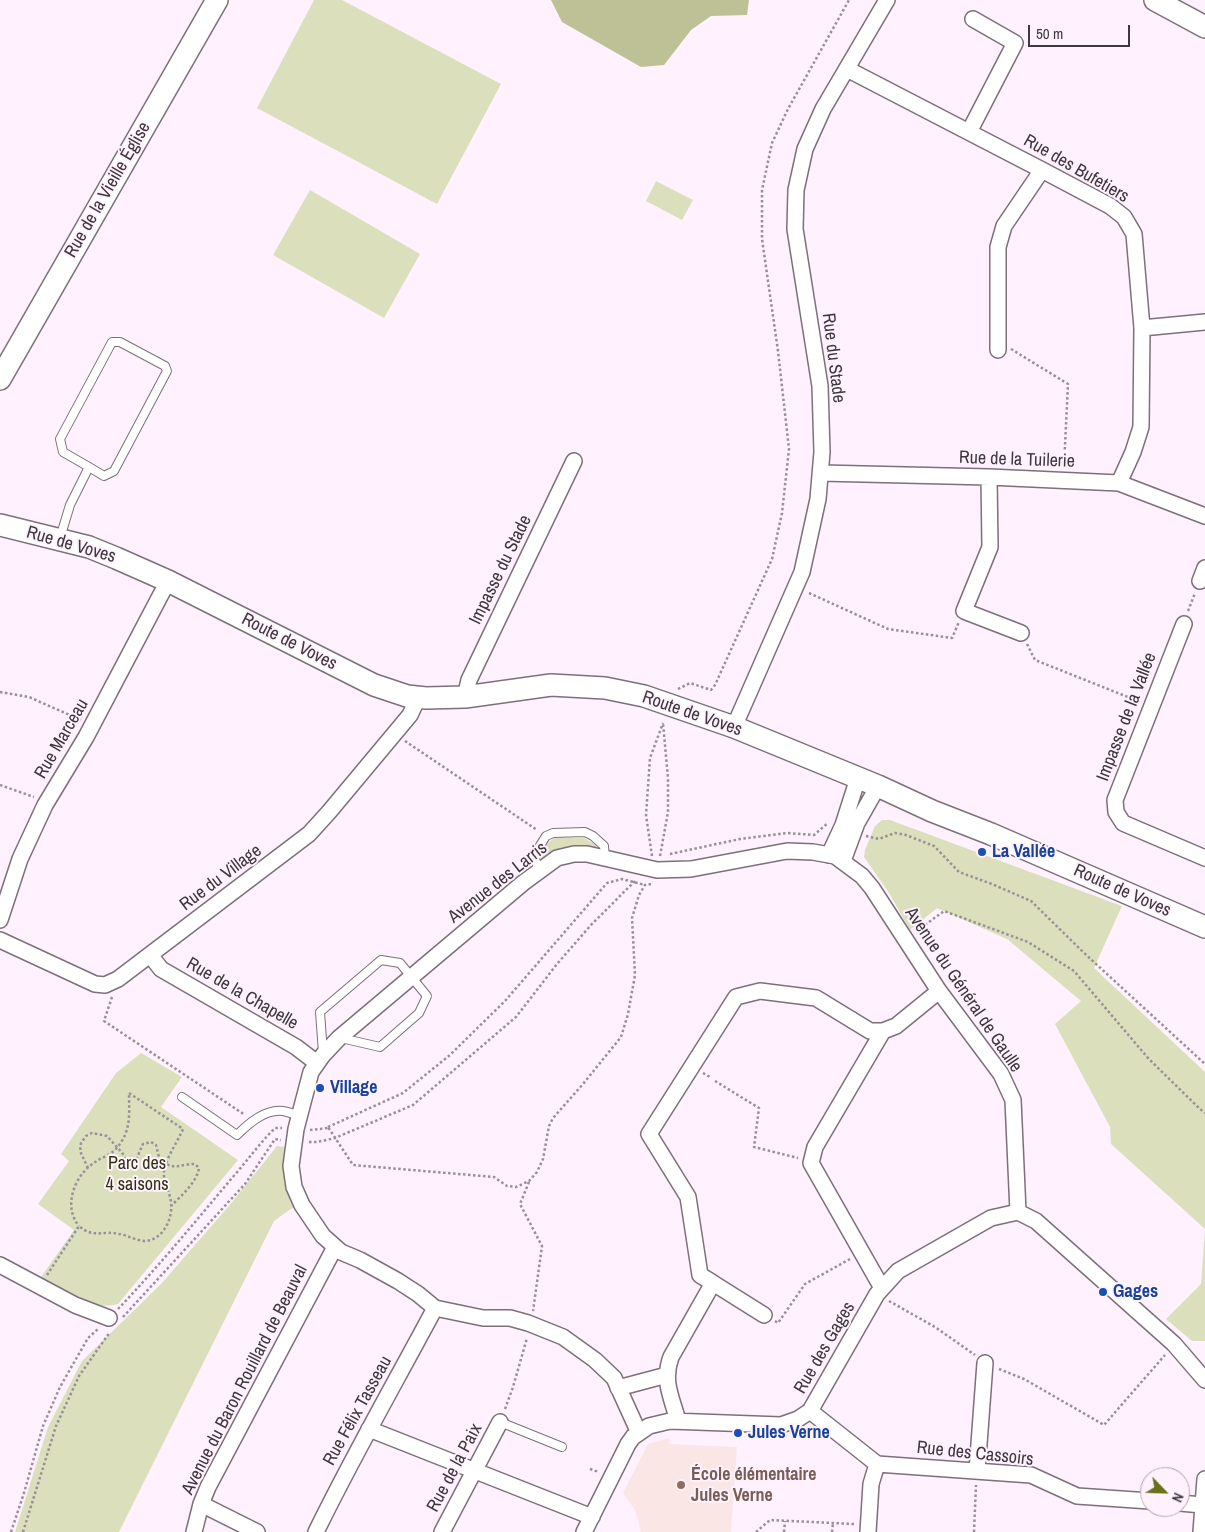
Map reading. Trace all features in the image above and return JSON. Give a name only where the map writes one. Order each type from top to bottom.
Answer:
[{"type":"street","name":"Rue de la Vieille Église","points":[[0,379],[217,0]]},
{"type":"street","name":"Rue du Stade","points":[[734,727],[802,572],[818,499],[822,452],[820,386],[795,229],[796,190],[805,149],[823,109],[887,0]]},
{"type":"street","points":[[1155,0],[1205,27]]},
{"type":"street","points":[[969,132],[1015,43],[973,20]]},
{"type":"street","name":"Rue des Bufetiers","points":[[847,69],[1110,206],[1124,217],[1134,234],[1142,328],[1141,427],[1133,452],[1119,483]]},
{"type":"street","points":[[998,350],[998,247],[1004,226],[1042,170]]},
{"type":"street","points":[[1142,328],[1205,322]]},
{"type":"street","name":"Impasse du Stade","points":[[465,697],[469,680],[574,461]]},
{"type":"street","name":"Rue de la Tuilerie","points":[[821,473],[989,477],[1119,483],[1205,516]]},
{"type":"street","points":[[989,477],[990,547],[964,611],[1022,633]]},
{"type":"street","name":"Rue de Voves","points":[[0,526],[89,547],[168,581]]},
{"type":"street","name":"Route de Voves","points":[[168,581],[374,685],[407,696],[418,698],[465,697],[551,685],[605,688],[644,696],[666,714],[734,727],[878,786],[932,812],[991,834],[1205,927]]},
{"type":"street","name":"Rue Marceau","points":[[0,920],[20,859],[47,802],[92,725],[168,581]]},
{"type":"street","name":"Impasse de la Vallée","points":[[1184,624],[1115,800],[1116,812],[1123,823],[1205,858]]},
{"type":"street","name":"Rue du Village","points":[[0,940],[95,984],[105,985],[118,979],[309,834],[410,715],[418,698]]},
{"type":"street","points":[[849,827],[858,778]]},
{"type":"street","points":[[836,857],[849,827],[878,786]]},
{"type":"street","name":"Avenue des Larris","points":[[320,1059],[339,1038],[412,976],[557,858],[574,854],[587,854],[604,858],[658,863],[691,869],[787,851],[813,852],[836,857]]},
{"type":"street","name":"Avenue du Général de Gaulle","points":[[836,857],[862,876],[872,888],[939,991],[1002,1074],[1013,1100],[1018,1212]]},
{"type":"street","name":"Rue de la Chapelle","points":[[150,955],[161,969],[320,1059]]},
{"type":"street","points":[[764,1315],[700,1275],[688,1197],[649,1134],[736,997],[760,991],[816,998],[870,1031],[883,1031],[896,1026],[939,991]]},
{"type":"street","points":[[879,1291],[862,1252],[811,1161],[815,1147],[883,1031]]},
{"type":"street","points":[[320,1059],[311,1072],[297,1122],[291,1166],[294,1187],[302,1205],[323,1236],[340,1252],[360,1260],[398,1281],[435,1308],[483,1318],[510,1318],[563,1337],[596,1360],[614,1378],[639,1433],[633,1437],[624,1451],[584,1532]]},
{"type":"street","points":[[1018,1212],[1036,1221],[1174,1344],[1205,1380]]},
{"type":"street","name":"Rue des Gages","points":[[639,1433],[649,1426],[670,1421],[782,1425],[798,1419],[810,1412],[879,1291],[898,1271],[991,1218],[1018,1212]]},
{"type":"street","name":"Avenue du Baron Rouillard de Beauval","points":[[194,1532],[201,1504],[216,1471],[335,1247]]},
{"type":"street","points":[[0,1265],[75,1305],[109,1318]]},
{"type":"street","points":[[678,1421],[666,1375],[667,1368],[671,1356],[714,1283]]},
{"type":"street","name":"Rue Félix Tasseau","points":[[316,1532],[346,1469],[435,1308]]},
{"type":"street","points":[[977,1471],[985,1363]]},
{"type":"street","points":[[618,1388],[666,1375]]},
{"type":"street","points":[[810,1412],[877,1464],[871,1484],[868,1528]]},
{"type":"street","name":"Rue de la Paix","points":[[442,1532],[500,1422]]},
{"type":"street","points":[[369,1429],[592,1518]]},
{"type":"street","name":"Rue des Cassoirs","points":[[877,1464],[1031,1475],[1078,1496],[1140,1500]]},
{"type":"street","points":[[1201,1532],[1205,1479]]},
{"type":"street","points":[[201,1504],[257,1532]]},
{"type":"street","points":[[1190,1504],[1202,1505]]},
{"type":"lane","points":[[112,342],[120,342],[166,366],[167,371],[114,471],[104,476],[89,467],[63,452],[60,439],[112,342]]},
{"type":"lane","points":[[59,540],[70,505],[89,467]]},
{"type":"lane","points":[[539,871],[535,859],[536,852],[546,836],[553,833],[586,832],[602,843],[604,858]]},
{"type":"lane","points":[[320,1059],[320,1012],[381,960],[400,963],[427,996],[419,1013],[380,1047],[339,1038]]},
{"type":"lane","points":[[182,1097],[238,1135],[254,1120],[264,1114],[282,1111],[297,1122]]},
{"type":"lane","points":[[500,1422],[562,1447]]},
{"type":"path","points":[[658,863],[652,856],[646,816],[650,758],[666,714],[679,688],[690,684],[711,690],[715,685],[772,559],[782,513],[789,448],[778,351],[762,239],[762,190],[772,143],[788,109],[849,0]]},
{"type":"path","points":[[998,350],[1013,349],[1068,384],[1064,480]]},
{"type":"path","points":[[1184,624],[1202,574]]},
{"type":"path","points":[[796,587],[888,629],[952,638],[964,611]]},
{"type":"path","points":[[1022,633],[1035,660],[1151,707]]},
{"type":"path","points":[[0,692],[29,697],[92,725]]},
{"type":"path","points":[[11,1532],[43,1426],[60,1387],[88,1338],[138,1287],[234,1176],[257,1146],[275,1128],[297,1122],[314,1130],[328,1127],[402,1093],[450,1055],[505,1001],[607,883],[622,879],[645,885],[654,883],[668,812],[666,714]]},
{"type":"path","points":[[394,733],[546,836]]},
{"type":"path","points":[[0,785],[47,802]]},
{"type":"path","points":[[658,863],[680,853],[740,839],[787,833],[814,835],[830,820],[879,839],[895,833],[906,835],[934,846],[959,872],[1031,900],[1083,952],[1205,1064]]},
{"type":"path","points":[[500,1422],[513,1387],[530,1325],[542,1246],[520,1204],[529,1181],[537,1172],[543,1159],[549,1126],[553,1118],[621,1037],[628,1014],[635,975],[632,918],[639,895],[645,885]]},
{"type":"path","points":[[906,942],[944,911],[1028,942],[1074,971],[1148,1058],[1205,1113]]},
{"type":"path","points":[[118,979],[104,1021],[254,1120]]},
{"type":"path","points":[[715,1081],[759,1108],[754,1148],[811,1161]]},
{"type":"path","points":[[129,1093],[183,1129],[166,1164],[164,1173],[171,1206],[167,1226],[158,1237],[144,1241],[117,1233],[96,1234],[85,1230],[76,1222],[72,1210],[71,1196],[76,1184],[88,1168],[112,1154],[123,1139],[128,1126],[129,1093]]},
{"type":"path","points":[[328,1127],[353,1165],[494,1177],[507,1186],[516,1187],[529,1181]]},
{"type":"path","points":[[88,1168],[80,1151],[81,1143],[86,1136],[92,1133],[107,1136],[124,1155],[126,1160],[130,1162],[136,1160],[143,1144],[151,1142],[156,1145],[160,1161],[177,1168],[195,1164],[200,1168],[193,1182],[171,1206]]},
{"type":"path","points":[[39,1286],[79,1226]]},
{"type":"path","points":[[764,1315],[778,1323],[805,1284],[862,1252]]},
{"type":"path","points":[[879,1291],[935,1327],[985,1363],[1024,1379],[1104,1425],[1174,1344]]},
{"type":"path","points":[[974,1532],[977,1471]]},
{"type":"path","points":[[756,1532],[770,1520],[833,1523],[868,1528]]},
{"type":"path","points":[[784,1532],[785,1521]]},
{"type":"path","points":[[832,1532],[833,1523]]},
{"type":"shaded area","name":"École élémentaire Jules Verne","points":[[669,1438],[670,1444],[737,1447],[731,1532],[641,1532],[635,1510],[623,1493],[648,1444]]},
{"type":"green space","points":[[314,0],[342,0],[501,84],[437,204],[257,108]]},
{"type":"green space","points":[[551,0],[749,0],[747,15],[711,16],[691,30],[664,65],[641,67],[562,22]]},
{"type":"green space","points":[[656,181],[693,200],[682,220],[646,201]]},
{"type":"green space","points":[[310,190],[420,254],[384,318],[273,255]]},
{"type":"green space","points":[[882,820],[890,820],[1122,906],[1094,968],[1205,1072],[1205,1229],[1111,1144],[1110,1127],[1055,1024],[1081,1001],[1007,939],[937,908],[910,930],[889,893],[864,857],[875,826]]},
{"type":"green space","points":[[554,838],[584,838],[596,845],[596,848],[575,847],[555,851],[539,860],[542,850]]},
{"type":"green space","name":"Parc des 4 saisons","points":[[141,1053],[182,1077],[161,1107],[238,1160],[118,1304],[108,1306],[97,1305],[77,1300],[39,1280],[74,1230],[38,1204],[69,1161],[61,1154],[116,1073]]},
{"type":"green space","points":[[277,1146],[285,1147],[285,1175],[295,1206],[274,1221],[119,1532],[15,1532],[48,1427],[82,1361],[161,1284],[228,1207]]},
{"type":"green space","points":[[1205,1229],[1205,1341],[1192,1341],[1166,1319],[1201,1284]]},
{"type":"place","name":"La Vallée","points":[[982,852]]},
{"type":"place","name":"Village","points":[[320,1088]]},
{"type":"place","name":"Gages","points":[[1103,1292]]},
{"type":"place","name":"Jules Verne","points":[[738,1433]]},
{"type":"place","name":"École élémentaire Jules Verne","points":[[681,1485]]}]
